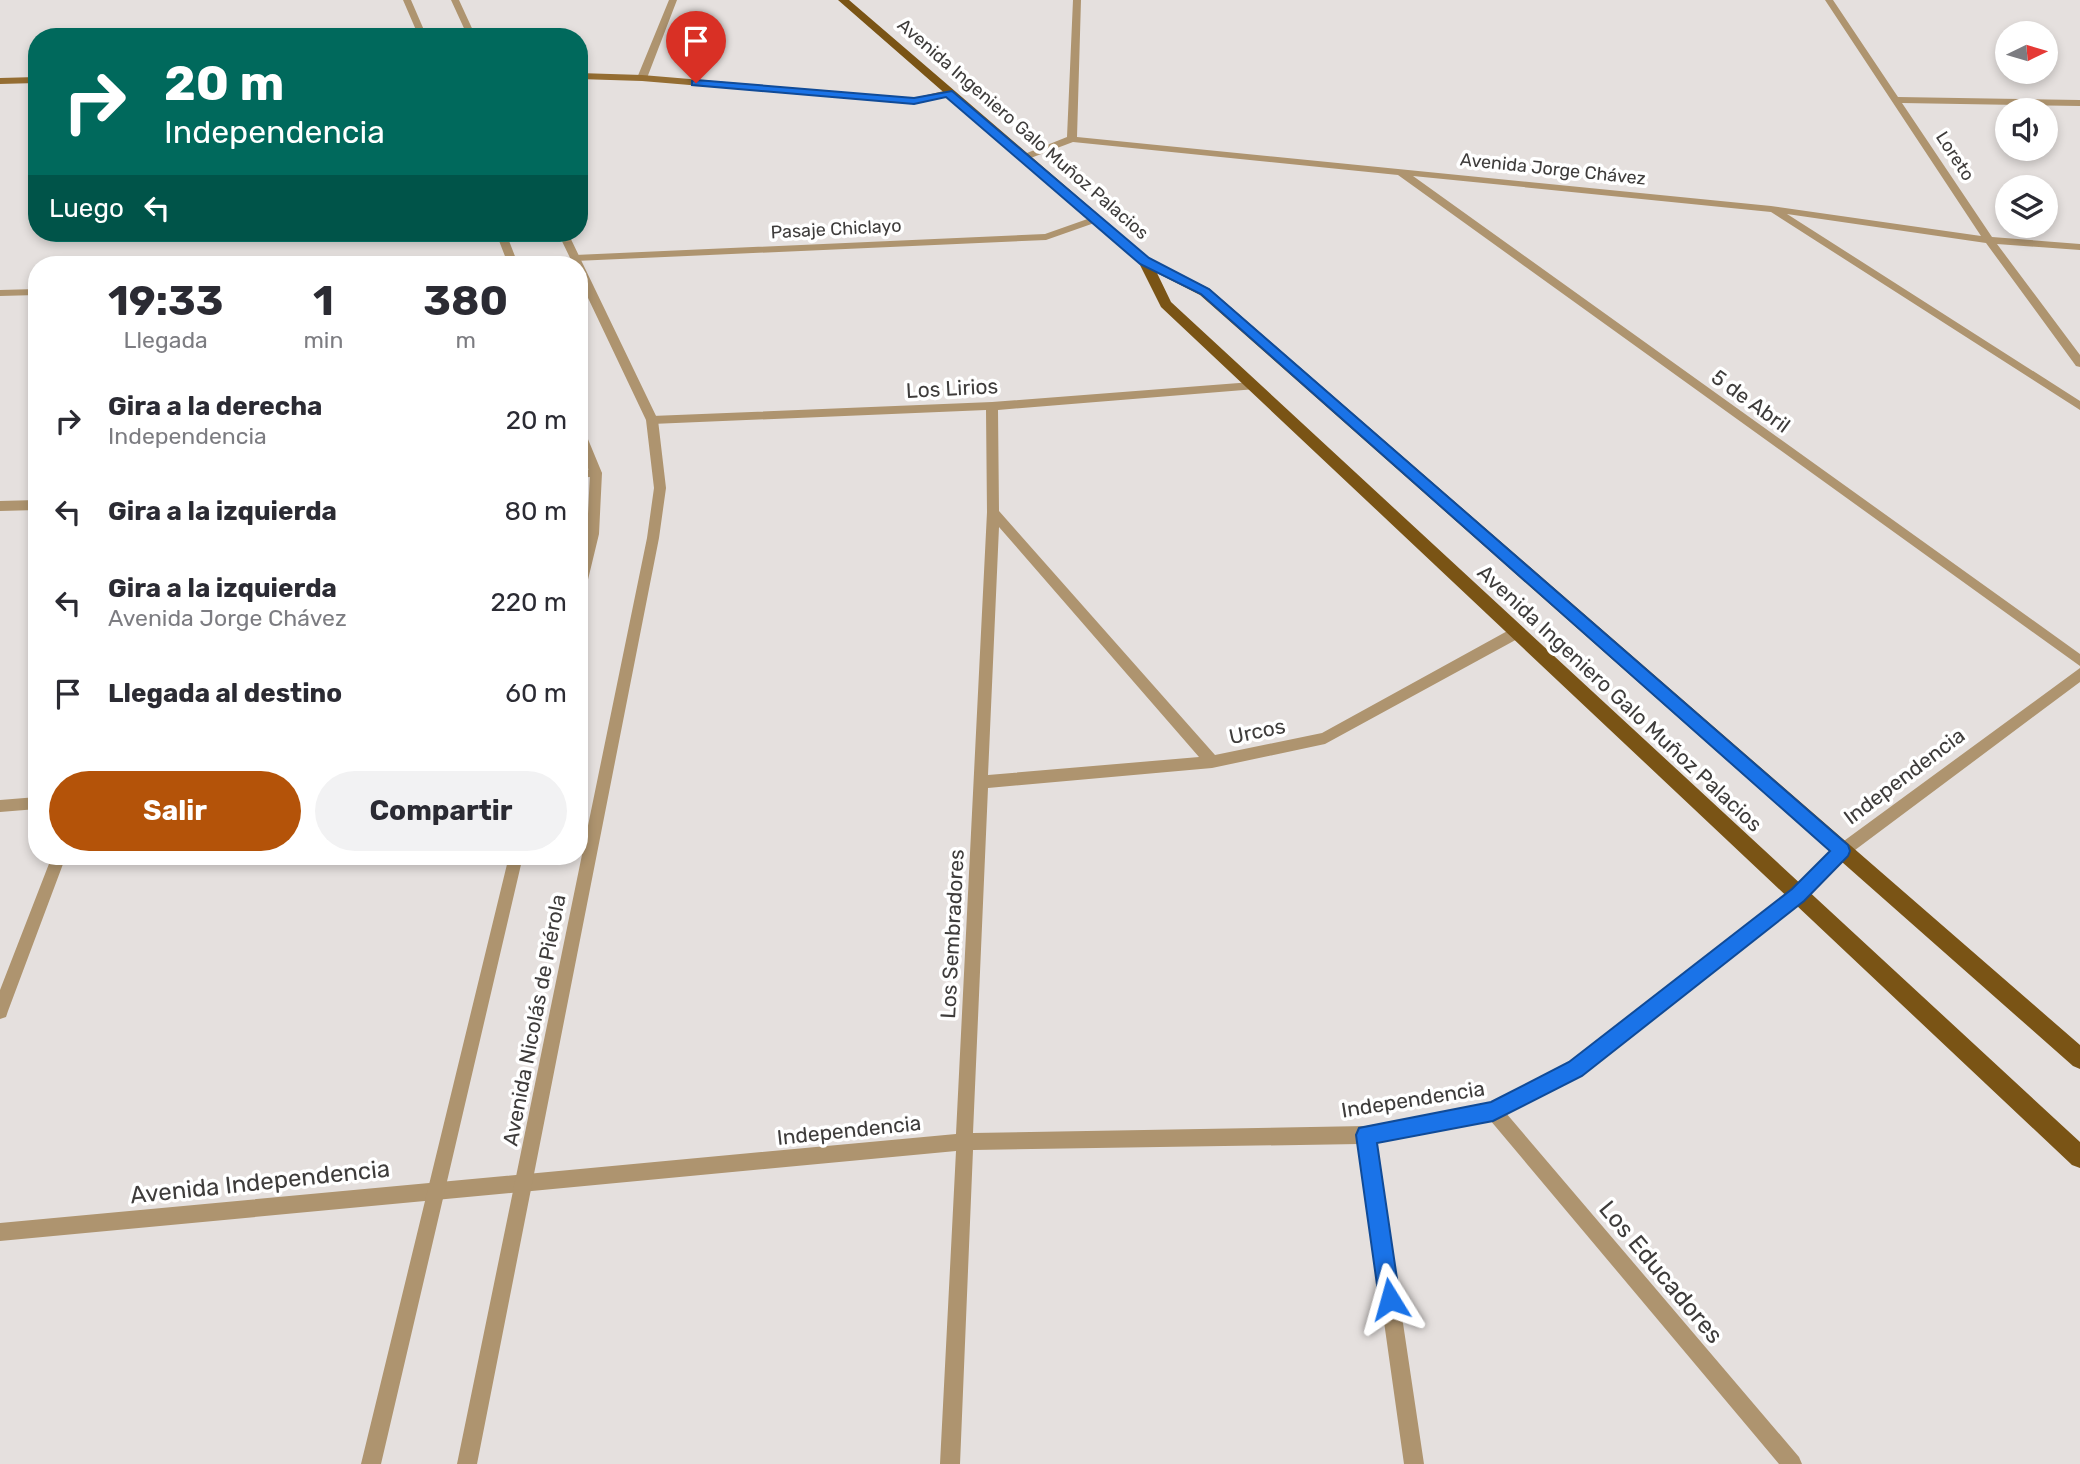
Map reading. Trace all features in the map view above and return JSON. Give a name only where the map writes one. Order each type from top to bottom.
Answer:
[{"type":"main road","name":"Avenida Ingeniero Galo Muñoz Palacios","points":[[843,0],[1144,261],[1205,292],[2080,1059]]},
{"type":"main road","points":[[588,76],[642,78],[914,101],[948,93]]},
{"type":"main road","points":[[0,81],[28,80]]},
{"type":"main road","name":"Avenida Ingeniero Galo Muñoz Palacios","points":[[1144,261],[1166,304],[2080,1157]]},
{"type":"street","points":[[407,0],[419,28]]},
{"type":"street","points":[[455,0],[468,28]]},
{"type":"street","points":[[642,78],[673,0]]},
{"type":"street","points":[[1072,139],[1077,0]]},
{"type":"street","name":"Loreto","points":[[1829,0],[1989,240],[2080,363]]},
{"type":"street","points":[[1897,100],[2080,103]]},
{"type":"street","name":"Avenida Jorge Chávez","points":[[1025,157],[1072,139],[1770,209],[1989,240],[2080,247]]},
{"type":"street","name":"5 de Abril","points":[[1400,172],[2080,661]]},
{"type":"street","points":[[1770,209],[2080,406]]},
{"type":"street","name":"Pasaje Chiclayo","points":[[588,262],[1046,237],[1096,219]]},
{"type":"street","name":"Avenida Nicolás de Piérola","points":[[467,1464],[653,538],[660,488],[652,419],[588,286]]},
{"type":"street","points":[[0,293],[28,292]]},
{"type":"street","name":"Los Lirios","points":[[652,419],[992,406],[1252,386]]},
{"type":"street","name":"Los Sembradores","points":[[950,1464],[993,512],[992,406]]},
{"type":"street","points":[[588,454],[596,473],[593,534],[588,555]]},
{"type":"street","points":[[588,473],[596,473]]},
{"type":"street","points":[[0,506],[28,505]]},
{"type":"street","points":[[993,512],[1212,762]]},
{"type":"street","name":"Urcos","points":[[980,782],[1212,762],[1325,738],[1516,633]]},
{"type":"street","name":"Independencia","points":[[525,1185],[964,1142],[1366,1135],[1493,1111],[1576,1069],[1798,895],[1842,851],[2080,674]]},
{"type":"street","points":[[0,806],[28,804]]},
{"type":"street","points":[[0,1011],[56,865]]},
{"type":"street","points":[[371,1464],[514,865]]},
{"type":"street","name":"Los Educadores","points":[[1493,1111],[1793,1464]]},
{"type":"street","points":[[1366,1135],[1414,1464]]},
{"type":"street","name":"Avenida Independencia","points":[[0,1231],[436,1189],[525,1185]]},
{"type":"route","points":[[696,83],[914,101],[932,99],[948,93],[1144,261],[1205,292],[1842,851],[1798,895],[1576,1069],[1493,1111],[1366,1135],[1390,1299]]}]
